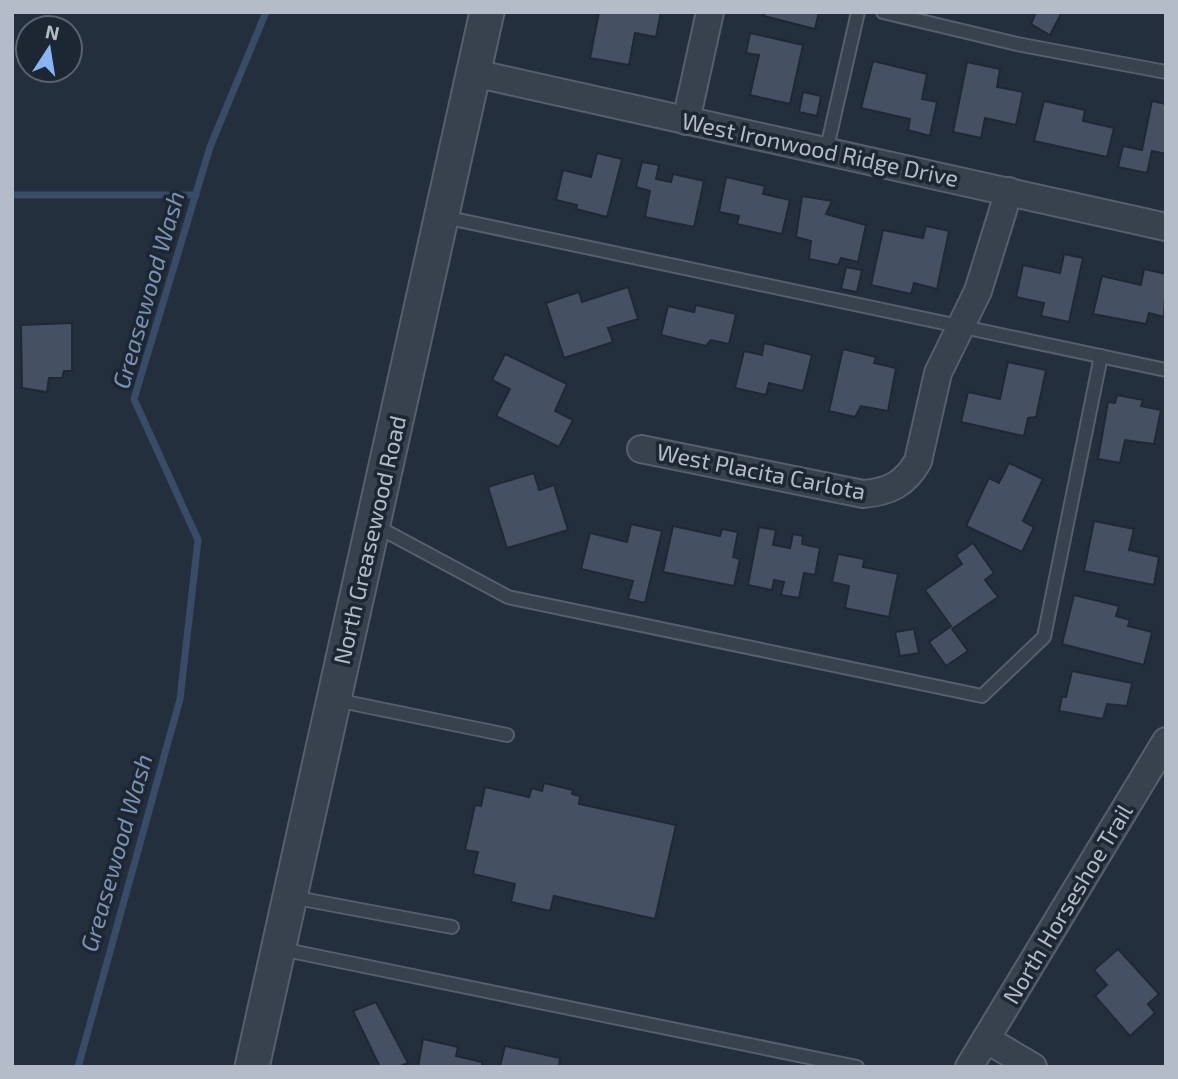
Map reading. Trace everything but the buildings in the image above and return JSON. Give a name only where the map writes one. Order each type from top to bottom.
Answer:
[{"type":"street","name":"North Greasewood Road","points":[[252,1067],[487,12]]},
{"type":"street","points":[[686,121],[710,12]]},
{"type":"street","name":"West Ironwood Ridge Drive","points":[[474,73],[1166,228]]},
{"type":"street","name":"West Placita Carlota","points":[[641,449],[863,494],[904,493],[918,461],[938,373],[978,290],[1009,191]]},
{"type":"street","name":"North Horseshoe Trail","points":[[969,1067],[1166,741]]},
{"type":"street","points":[[986,1038],[1033,1067]]},
{"type":"lane","points":[[827,152],[858,12]]},
{"type":"lane","points":[[883,12],[1017,44],[1166,72]]},
{"type":"lane","points":[[442,217],[1166,370]]},
{"type":"lane","points":[[374,524],[509,597],[982,696],[1044,637],[1101,356]]},
{"type":"lane","points":[[334,700],[507,735]]},
{"type":"lane","points":[[290,897],[452,927]]},
{"type":"lane","points":[[279,948],[857,1067]]},
{"type":"waterway","name":"Greasewood Wash","points":[[78,1067],[180,699],[198,540],[134,399],[210,147],[266,12]]},
{"type":"waterway","points":[[12,195],[196,195]]}]
